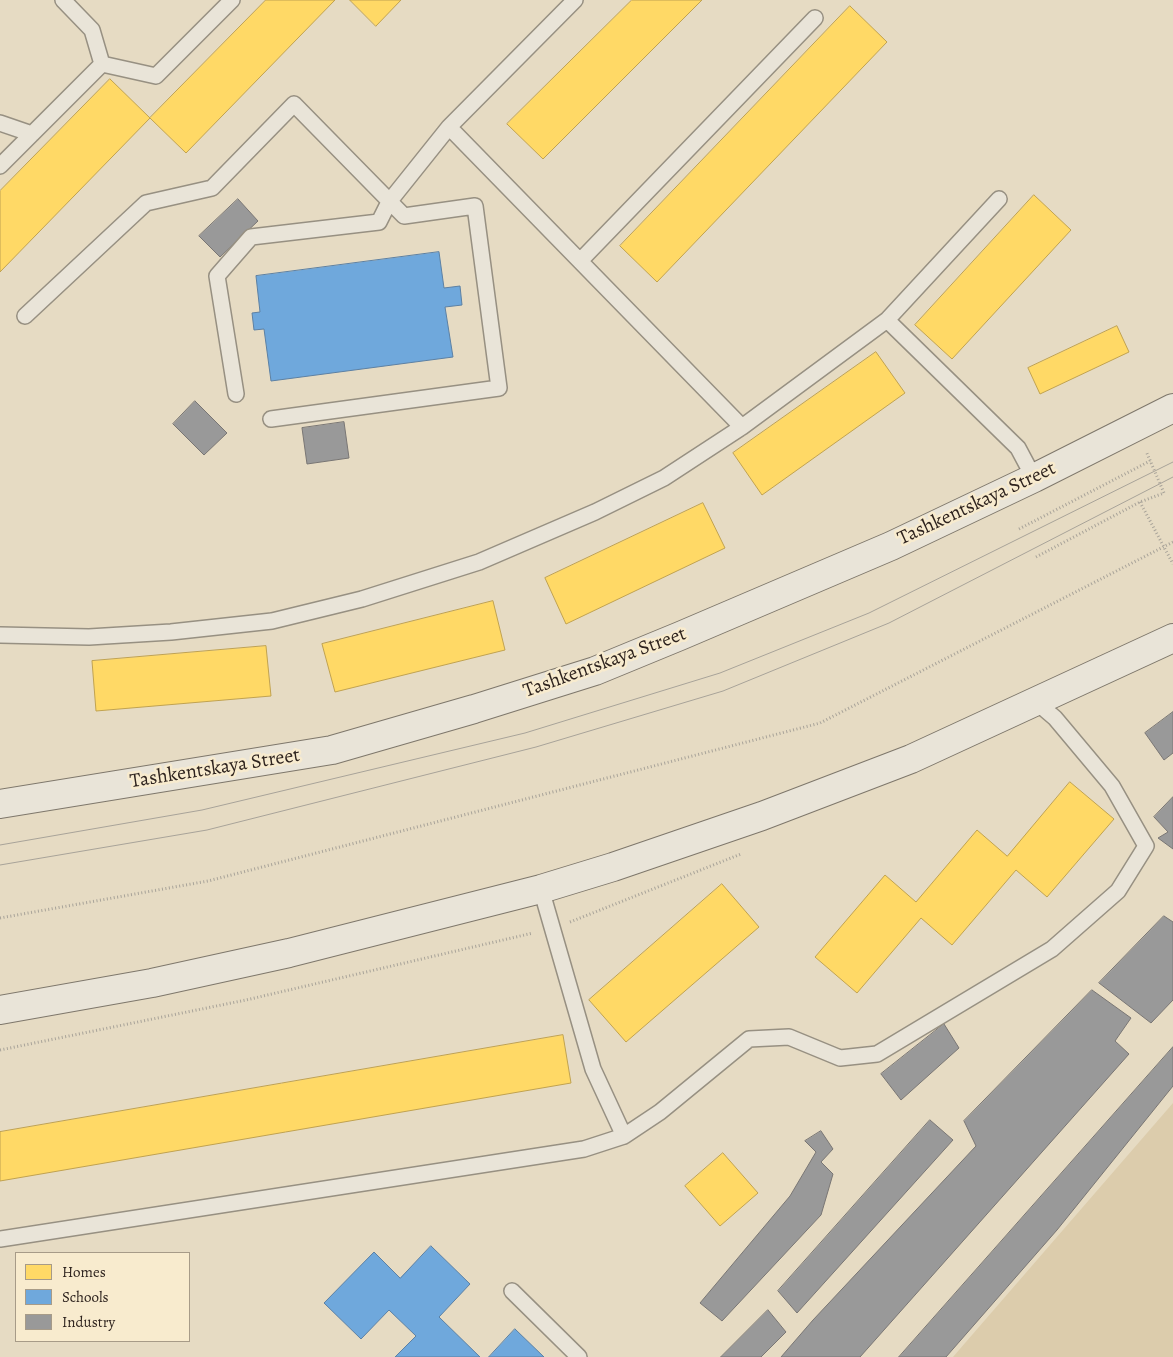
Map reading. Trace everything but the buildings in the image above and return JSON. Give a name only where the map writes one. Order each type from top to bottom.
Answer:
[{"type":"main road","name":"Tashkentskaya Street","points":[[0,804],[332,750],[474,709],[594,671],[891,546],[1034,478],[1173,408]]},
{"type":"main road","points":[[0,1010],[152,983],[289,953],[541,888],[613,867],[762,816],[911,758],[1173,638]]},
{"type":"lane","points":[[63,0],[92,30],[102,64]]},
{"type":"lane","points":[[102,64],[156,76],[232,0]]},
{"type":"lane","points":[[236,394],[216,276],[251,237],[379,222],[389,202],[449,127],[576,0]]},
{"type":"lane","points":[[580,261],[815,18]]},
{"type":"lane","points":[[0,166],[102,64]]},
{"type":"lane","points":[[25,316],[146,202],[212,188],[294,104],[404,216],[474,206],[499,388],[271,419]]},
{"type":"lane","points":[[0,123],[32,134]]},
{"type":"lane","points":[[449,127],[742,427]]},
{"type":"lane","points":[[0,635],[89,638],[171,632],[272,621],[362,599],[479,562],[595,512],[664,478],[742,427],[887,320],[999,199]]},
{"type":"lane","points":[[887,320],[1018,448],[1034,478]]},
{"type":"lane","points":[[0,1239],[584,1149],[624,1136],[660,1112],[749,1039],[789,1037],[840,1058],[877,1054],[1052,949],[1118,891],[1146,846],[1112,786],[1055,718],[1035,700]]},
{"type":"lane","points":[[541,888],[593,1069],[624,1136]]},
{"type":"lane","points":[[512,1291],[579,1357]]},
{"type":"path","points":[[1019,528],[1150,461],[1164,493],[1140,502],[1036,557]]},
{"type":"path","points":[[1140,502],[1173,564]]},
{"type":"path","points":[[0,918],[208,881],[820,723],[1173,542]]},
{"type":"shaded area","points":[[1173,1103],[1173,1357],[953,1357],[959,1350]]},
{"type":"tram line","points":[[0,845],[202,810],[525,733],[720,673],[869,613],[1173,462]]},
{"type":"tram line","points":[[0,865],[207,830],[536,747],[723,691],[889,623],[1173,477]]}]
